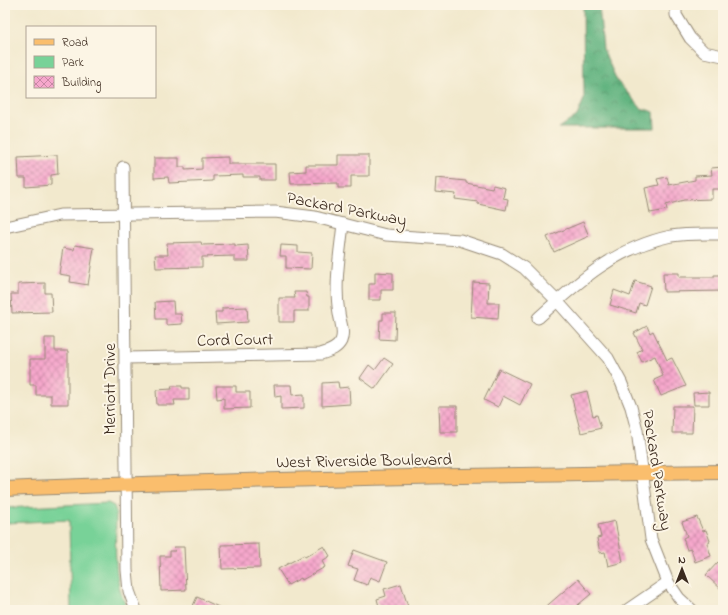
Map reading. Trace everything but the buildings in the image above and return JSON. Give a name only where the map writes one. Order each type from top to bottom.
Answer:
[{"type":"main road","name":"West Riverside Boulevard","points":[[5,489],[126,484],[723,472]]},
{"type":"street","points":[[676,5],[676,15],[690,38],[704,52],[723,56]]},
{"type":"street","name":"Merriott Drive","points":[[123,167],[127,575],[129,591],[136,610]]},
{"type":"street","name":"Packard Parkway","points":[[5,227],[60,215],[275,212],[315,217],[386,235],[460,240],[485,247],[502,254],[524,268],[557,301],[608,358],[621,382],[631,407],[637,430],[651,539],[668,582],[679,598],[692,610]]},
{"type":"street","name":"Cord Court","points":[[126,358],[321,354],[331,351],[341,341],[343,334],[338,297],[339,255],[343,224]]},
{"type":"street","points":[[538,318],[590,272],[622,253],[672,236],[723,234]]},
{"type":"street","points":[[627,610],[668,582]]},
{"type":"green space","points":[[583,5],[599,5],[603,49],[617,81],[641,108],[654,112],[655,128],[559,128],[577,116],[584,99]]},
{"type":"green space","points":[[108,503],[114,506],[116,512],[117,575],[119,587],[128,610],[71,610],[69,520],[5,523],[5,508]]}]
